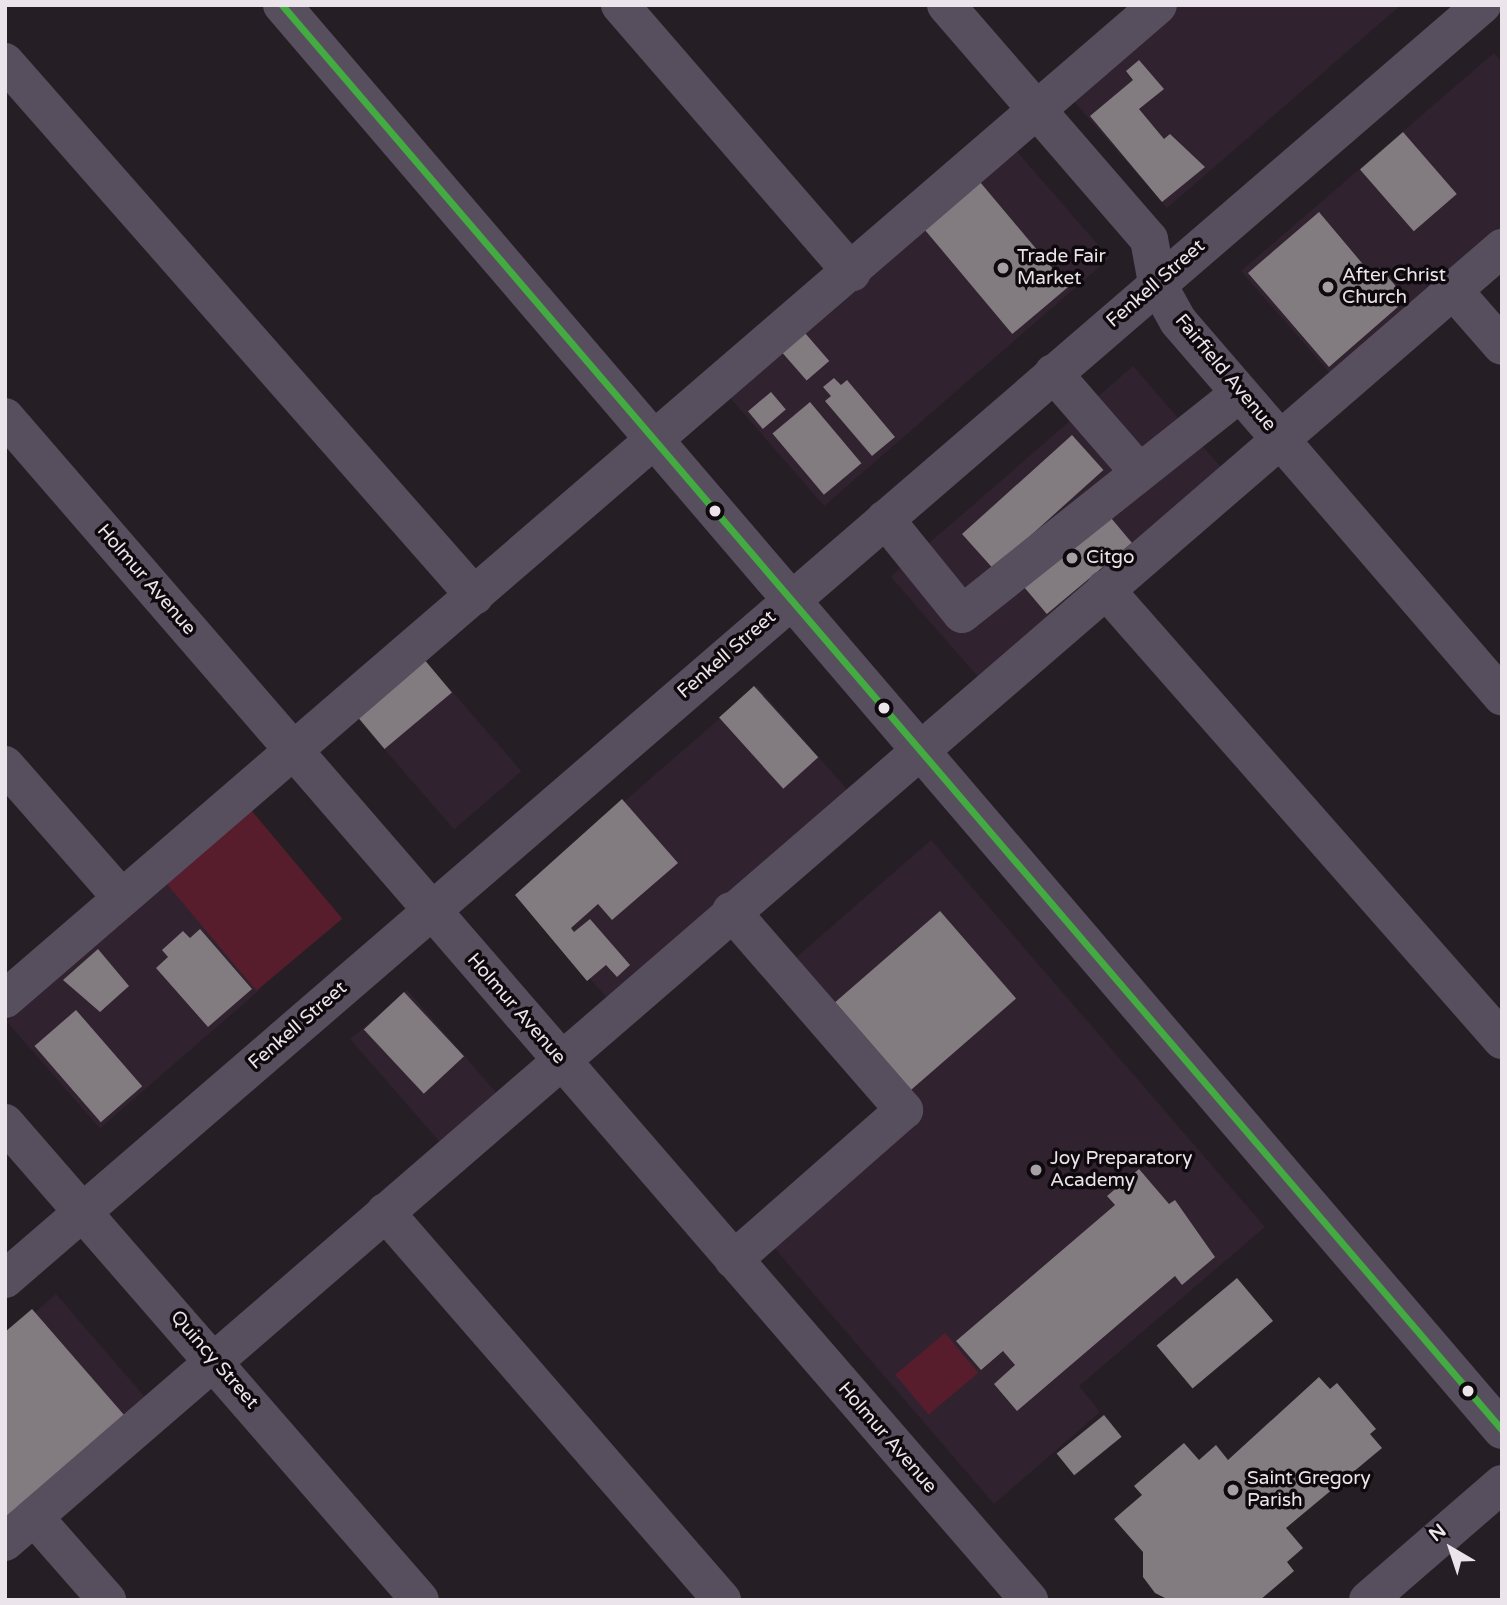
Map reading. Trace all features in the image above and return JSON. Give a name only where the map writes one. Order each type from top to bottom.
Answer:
[{"type":"street","points":[[282,5],[657,442],[915,751],[1502,1430]]},
{"type":"street","points":[[620,5],[852,273]]},
{"type":"street","name":"Fairfield Avenue","points":[[946,5],[1149,240],[1157,283],[1178,321],[1502,697]]},
{"type":"street","points":[[5,999],[293,750],[657,442],[1158,5]]},
{"type":"street","name":"Fenkell Street","points":[[5,1279],[1472,9]]},
{"type":"street","points":[[5,62],[475,596]]},
{"type":"street","points":[[5,1542],[915,751],[1502,248]]},
{"type":"street","points":[[1453,290],[1502,346]]},
{"type":"street","points":[[1053,373],[1139,472]]},
{"type":"street","points":[[885,519],[962,614],[1240,393]]},
{"type":"street","name":"Holmur Avenue","points":[[5,417],[1029,1600]]},
{"type":"street","points":[[1105,589],[1502,1040]]},
{"type":"street","points":[[5,765],[122,898]]},
{"type":"street","points":[[731,911],[904,1110],[733,1260]]},
{"type":"street","name":"Quincy Street","points":[[5,1123],[215,1360],[420,1600]]},
{"type":"street","points":[[385,1212],[722,1600]]},
{"type":"street","points":[[1368,1600],[1502,1484]]},
{"type":"street","points":[[34,1517],[107,1600]]},
{"type":"shaded area","points":[[1177,5],[1401,5],[1167,208],[1071,98]]},
{"type":"shaded area","points":[[1494,53],[1502,62],[1502,233],[1334,378],[1241,271]]},
{"type":"shaded area","points":[[1013,147],[1109,258],[824,506],[728,395]]},
{"type":"shaded area","points":[[1133,366],[1226,472],[983,683],[891,577]]},
{"type":"shaded area","points":[[423,658],[521,771],[454,830],[356,716]]},
{"type":"shaded area","points":[[757,686],[851,794],[611,1003],[517,895]]},
{"type":"shaded area","points":[[251,810],[342,919],[256,991],[165,882]]},
{"type":"shaded area","name":"Joy Preparatory Academy","points":[[931,840],[1265,1227],[1079,1386],[1100,1412],[994,1504],[770,1243],[922,1113],[791,962]]},
{"type":"shaded area","points":[[166,883],[259,990],[100,1129],[7,1021]]},
{"type":"shaded area","points":[[407,990],[499,1096],[442,1145],[350,1039]]},
{"type":"shaded area","points":[[56,1294],[150,1403],[5,1527],[5,1339]]},
{"type":"shaded area","points":[[945,1333],[978,1373],[929,1415],[895,1375]]},
{"type":"building","points":[[1139,60],[1164,89],[1139,109],[1164,139],[1170,134],[1205,167],[1162,202],[1090,116],[1133,80],[1126,71]]},
{"type":"building","points":[[1403,132],[1457,194],[1414,231],[1360,169]]},
{"type":"building","points":[[975,176],[1068,287],[1012,334],[919,223]]},
{"type":"building","name":"After Christ Church","points":[[1319,212],[1372,275],[1380,268],[1407,299],[1329,367],[1248,273]]},
{"type":"building","points":[[805,333],[829,361],[807,381],[782,353]]},
{"type":"building","points":[[834,378],[841,385],[847,380],[895,437],[872,456],[825,401],[831,396],[823,387]]},
{"type":"building","points":[[771,392],[786,410],[763,429],[748,411]]},
{"type":"building","points":[[810,402],[861,463],[824,495],[772,433]]},
{"type":"building","points":[[1072,435],[1103,470],[993,569],[962,534]]},
{"type":"building","points":[[1101,506],[1132,543],[1047,614],[1016,577]]},
{"type":"building","points":[[423,658],[452,692],[385,749],[356,715]]},
{"type":"building","points":[[754,686],[818,757],[783,789],[719,717]]},
{"type":"building","points":[[622,799],[678,863],[612,920],[598,904],[571,928],[574,932],[590,919],[630,965],[617,977],[606,965],[587,981],[515,895]]},
{"type":"building","points":[[940,911],[1016,999],[911,1090],[835,1002]]},
{"type":"building","points":[[200,929],[252,989],[208,1027],[156,968],[168,957],[162,950],[183,931],[190,938]]},
{"type":"building","points":[[98,949],[129,986],[100,1012],[63,980]]},
{"type":"building","points":[[404,992],[464,1056],[424,1094],[364,1030]]},
{"type":"building","points":[[76,1010],[142,1086],[101,1122],[34,1046]]},
{"type":"building","points":[[1139,1169],[1169,1204],[1175,1200],[1215,1257],[1182,1285],[1175,1276],[1017,1411],[994,1384],[1015,1365],[1003,1351],[981,1370],[956,1341],[1115,1205],[1107,1196]]},
{"type":"building","points":[[1237,1278],[1273,1321],[1193,1388],[1157,1345]]},
{"type":"building","points":[[32,1309],[125,1416],[5,1519],[5,1332]]},
{"type":"building","name":"Saint Gregory Parish","points":[[1319,1377],[1330,1389],[1337,1383],[1376,1429],[1370,1434],[1382,1448],[1286,1528],[1303,1548],[1287,1562],[1294,1571],[1260,1600],[1169,1600],[1155,1593],[1143,1577],[1143,1552],[1114,1519],[1142,1495],[1134,1486],[1184,1443],[1199,1460],[1216,1445],[1228,1460]]},
{"type":"building","points":[[1104,1415],[1122,1437],[1074,1475],[1057,1453]]},
{"type":"transit line","points":[[282,5],[1502,1430]]},
{"type":"place","name":"Trade Fair Market","points":[[1003,268]]},
{"type":"place","name":"After Christ Church","points":[[1328,287]]},
{"type":"place","name":"Citgo","points":[[1072,558]]},
{"type":"place","name":"Joy Preparatory Academy","points":[[1036,1170]]},
{"type":"place","name":"Saint Gregory Parish","points":[[1233,1490]]}]
